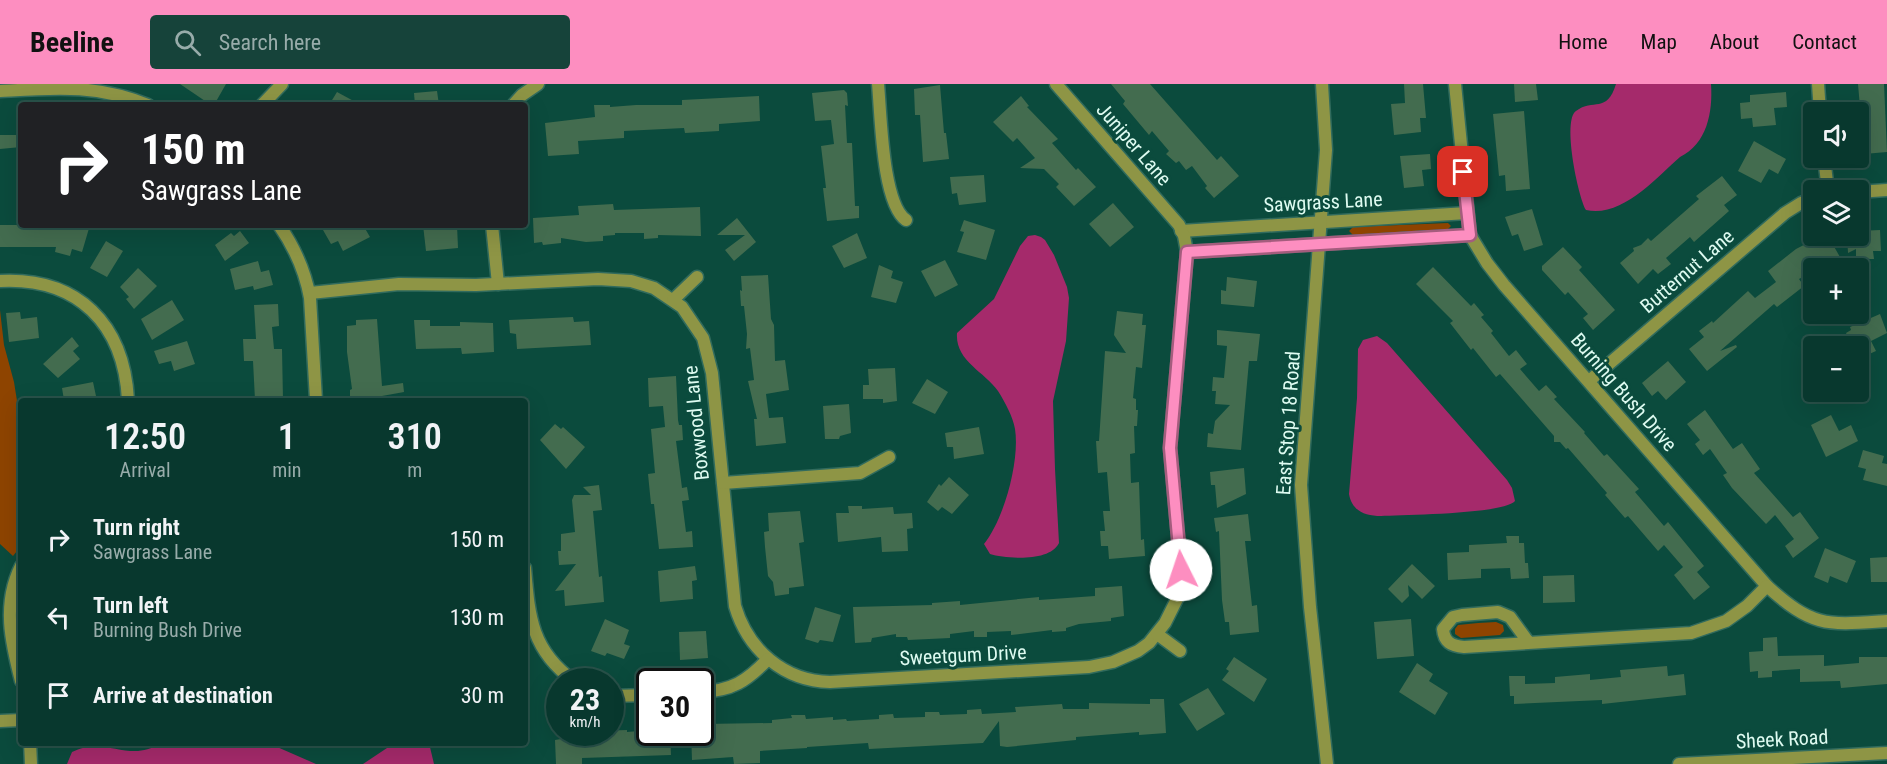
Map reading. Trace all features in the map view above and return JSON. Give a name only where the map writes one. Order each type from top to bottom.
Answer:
[{"type":"street","points":[[265,102],[282,84]]},
{"type":"street","points":[[516,102],[538,84]]},
{"type":"street","points":[[878,84],[890,194],[899,215],[906,220]]},
{"type":"street","name":"Juniper Lane","points":[[1056,84],[1168,212],[1181,231]]},
{"type":"street","name":"East Stop 18 Road","points":[[1322,84],[1326,150],[1301,485],[1310,607],[1327,764]]},
{"type":"street","name":"Burning Bush Drive","points":[[1455,84],[1470,235],[1504,285],[1767,586],[1809,618],[1839,624],[1887,621]]},
{"type":"street","points":[[1818,84],[1819,102]]},
{"type":"street","points":[[0,91],[92,88],[125,95],[141,102]]},
{"type":"street","points":[[1869,191],[1887,190]]},
{"type":"street","name":"Butternut Lane","points":[[1590,381],[1785,213],[1803,204]]},
{"type":"street","name":"Sawgrass Lane","points":[[1181,231],[1467,213]]},
{"type":"street","points":[[281,228],[295,250],[309,293],[316,398]]},
{"type":"street","points":[[492,228],[498,284]]},
{"type":"street","points":[[1181,231],[1187,252],[1470,235]]},
{"type":"street","name":"Sweetgum Drive","points":[[768,659],[795,675],[817,681],[1089,667],[1126,657],[1138,651],[1157,634],[1172,611],[1180,587],[1180,554],[1170,448],[1187,252]]},
{"type":"street","points":[[673,300],[696,277]]},
{"type":"street","name":"Boxwood Lane","points":[[309,293],[386,285],[498,284],[618,279],[644,284],[682,307],[698,328],[710,361],[735,606],[745,631],[768,659]]},
{"type":"street","points":[[0,281],[26,281],[56,287],[89,308],[109,330],[116,343],[125,372],[128,398]]},
{"type":"street","points":[[723,483],[860,473],[889,457]]},
{"type":"street","points":[[18,572],[10,600],[9,621],[18,666]]},
{"type":"street","points":[[1529,643],[1510,617],[1498,612],[1453,617],[1443,628],[1443,636],[1448,643],[1455,646],[1529,643],[1691,633],[1726,621],[1741,611],[1767,586]]},
{"type":"street","points":[[528,604],[533,628],[550,658],[560,668]]},
{"type":"street","points":[[1157,634],[1180,651]]},
{"type":"street","points":[[714,691],[740,683],[768,659]]},
{"type":"street","points":[[0,721],[18,720]]},
{"type":"street","points":[[30,746],[31,764]]},
{"type":"street","name":"Sheek Road","points":[[1679,764],[1887,753]]},
{"type":"shaded area","points":[[1616,84],[1711,84],[1709,116],[1697,144],[1638,194],[1612,208],[1599,211],[1586,210],[1579,190],[1573,159],[1572,117],[1582,107],[1599,104],[1608,99]]},
{"type":"shaded area","points":[[1448,223],[1451,226],[1448,229],[1353,235],[1349,231],[1353,227]]},
{"type":"shaded area","points":[[1035,235],[1045,240],[1054,255],[1069,298],[1066,341],[1053,401],[1059,543],[1054,549],[1038,556],[1007,557],[990,554],[984,544],[998,520],[1013,473],[1016,442],[1014,424],[998,391],[965,358],[958,343],[957,333],[994,299],[1020,246],[1028,236]]},
{"type":"shaded area","points":[[0,310],[4,345],[18,407],[18,550],[13,556],[0,544]]},
{"type":"shaded area","points":[[1377,336],[1387,343],[1507,480],[1512,488],[1515,501],[1493,509],[1381,516],[1365,514],[1353,505],[1349,494],[1357,398],[1358,349],[1363,340]]},
{"type":"shaded area","points":[[1496,622],[1503,625],[1504,631],[1500,635],[1461,638],[1455,634],[1458,625]]},
{"type":"shaded area","points":[[95,746],[128,751],[149,749],[154,746],[275,746],[316,764],[67,764],[72,752],[84,748]]},
{"type":"shaded area","points":[[390,746],[430,746],[434,764],[363,764]]},
{"type":"building","points":[[180,84],[226,84],[216,102],[207,102]]},
{"type":"building","points":[[1111,84],[1150,84],[1217,160],[1221,156],[1239,176],[1214,198],[1192,166],[1186,170],[1179,161],[1176,163],[1166,154],[1169,151],[1152,131],[1149,135],[1123,104],[1125,101]]},
{"type":"building","points":[[1404,84],[1423,84],[1426,118],[1420,118],[1421,132],[1394,135],[1391,104],[1405,103]]},
{"type":"building","points":[[1514,84],[1536,84],[1538,100],[1515,102]]},
{"type":"building","points":[[1858,84],[1884,84],[1887,152],[1869,154],[1869,102],[1860,102]]},
{"type":"building","points":[[940,85],[944,133],[946,133],[949,159],[923,162],[920,115],[915,115],[914,89]]},
{"type":"building","points":[[844,90],[847,93],[848,106],[845,105],[847,143],[852,143],[855,206],[859,206],[859,218],[827,221],[821,146],[834,144],[831,120],[815,121],[812,93]]},
{"type":"building","points":[[437,91],[439,102],[415,102],[414,93]]},
{"type":"building","points":[[337,92],[355,102],[331,102]]},
{"type":"building","points":[[1786,92],[1787,107],[1774,108],[1776,125],[1753,127],[1752,118],[1741,119],[1740,103],[1750,102],[1750,95]]},
{"type":"building","points":[[759,96],[760,121],[719,124],[719,131],[685,133],[684,128],[624,131],[624,138],[578,141],[579,154],[548,156],[545,123],[595,117],[594,105],[610,105],[610,107],[682,105],[682,100]]},
{"type":"building","points":[[1021,96],[1029,106],[1027,107],[1058,139],[1052,143],[1076,170],[1078,168],[1096,187],[1074,206],[1056,187],[1059,184],[1044,169],[1020,168],[1035,158],[1017,138],[1013,142],[993,122]]},
{"type":"building","points":[[1524,111],[1530,189],[1506,191],[1505,175],[1499,176],[1493,114]]},
{"type":"building","points":[[0,135],[18,135],[18,147],[0,149]]},
{"type":"building","points":[[1754,141],[1786,159],[1778,174],[1769,169],[1761,183],[1738,171]]},
{"type":"building","points":[[1430,154],[1431,169],[1422,170],[1424,186],[1404,188],[1400,156]]},
{"type":"building","points":[[984,175],[986,202],[959,205],[957,193],[952,194],[950,177]]},
{"type":"building","points":[[1722,176],[1737,195],[1724,205],[1729,211],[1694,242],[1690,237],[1666,258],[1671,264],[1658,274],[1653,269],[1638,284],[1620,263],[1634,251],[1633,248],[1641,245],[1648,238],[1651,241],[1699,199],[1696,196]]},
{"type":"building","points":[[1113,203],[1134,227],[1110,247],[1089,224]]},
{"type":"building","points":[[613,204],[614,210],[700,207],[701,236],[658,235],[658,238],[644,239],[644,233],[615,233],[615,235],[603,236],[603,241],[586,242],[561,238],[561,243],[543,245],[542,242],[534,243],[533,218],[579,215],[578,206]]},
{"type":"building","points":[[1532,209],[1543,245],[1524,251],[1518,234],[1512,236],[1505,217]]},
{"type":"building","points":[[737,218],[756,242],[734,261],[725,250],[745,235],[717,235]]},
{"type":"building","points":[[964,220],[995,230],[986,260],[957,252],[964,232],[960,231]]},
{"type":"building","points":[[0,225],[18,225],[18,228],[89,228],[82,252],[72,249],[70,256],[55,252],[56,247],[0,247]]},
{"type":"building","points":[[327,228],[365,228],[370,237],[343,251],[338,241],[331,244],[323,230]]},
{"type":"building","points":[[423,228],[457,228],[458,248],[426,251]]},
{"type":"building","points":[[1869,230],[1880,230],[1881,251],[1873,251],[1874,259],[1856,258],[1856,249],[1848,253],[1848,246],[1869,246]]},
{"type":"building","points":[[240,231],[249,243],[225,261],[215,245],[231,233],[234,236]]},
{"type":"building","points":[[857,233],[867,258],[844,268],[832,246]]},
{"type":"building","points":[[106,241],[123,251],[107,277],[90,268]]},
{"type":"building","points":[[1803,245],[1834,246],[1840,257],[1803,258],[1803,277],[1799,279],[1803,287],[1777,307],[1774,304],[1720,351],[1736,345],[1737,347],[1707,371],[1689,349],[1704,337],[1699,331],[1712,321],[1713,323],[1748,291],[1755,298],[1776,282],[1768,271]]},
{"type":"building","points":[[1563,247],[1582,267],[1579,270],[1615,310],[1593,330],[1583,318],[1588,314],[1568,292],[1565,295],[1542,270],[1542,266]]},
{"type":"building","points":[[945,260],[958,285],[935,297],[921,271]]},
{"type":"building","points":[[258,261],[261,272],[269,270],[273,285],[254,290],[253,286],[235,290],[230,269]]},
{"type":"building","points":[[879,265],[893,271],[891,278],[903,282],[896,303],[871,297]]},
{"type":"building","points":[[1433,267],[1471,306],[1474,303],[1484,315],[1481,317],[1493,331],[1491,333],[1509,356],[1516,350],[1527,364],[1520,369],[1539,391],[1546,385],[1557,397],[1554,399],[1604,456],[1607,454],[1639,489],[1635,492],[1664,526],[1668,522],[1704,566],[1697,572],[1710,587],[1694,600],[1674,575],[1683,567],[1664,545],[1658,551],[1628,516],[1625,518],[1605,495],[1607,493],[1568,448],[1566,449],[1560,442],[1554,442],[1554,436],[1500,374],[1496,377],[1473,348],[1471,350],[1450,323],[1453,321],[1416,284]]},
{"type":"building","points":[[138,268],[157,286],[134,309],[126,299],[129,297],[120,287]]},
{"type":"building","points":[[768,275],[771,319],[774,325],[775,361],[785,360],[789,390],[766,394],[769,418],[783,417],[786,443],[756,446],[754,419],[757,419],[748,381],[754,380],[750,348],[746,349],[747,334],[740,290],[742,291],[741,276]]},
{"type":"building","points":[[1227,277],[1257,281],[1254,307],[1221,304],[1221,290],[1226,291]]},
{"type":"building","points":[[172,300],[184,320],[152,340],[141,319]]},
{"type":"building","points":[[278,304],[279,326],[272,327],[274,349],[282,349],[283,398],[255,398],[253,361],[244,361],[243,339],[256,339],[254,305]]},
{"type":"building","points":[[1117,311],[1143,314],[1142,325],[1146,325],[1142,368],[1136,367],[1133,398],[1136,399],[1136,410],[1138,410],[1137,426],[1134,426],[1135,453],[1130,454],[1131,483],[1139,482],[1141,540],[1144,539],[1145,556],[1109,559],[1108,546],[1101,546],[1100,531],[1105,531],[1103,511],[1110,511],[1107,472],[1098,473],[1096,441],[1099,441],[1105,351],[1126,353],[1114,335]]},
{"type":"building","points":[[20,312],[21,319],[37,317],[39,338],[9,342],[6,313]]},
{"type":"building","points":[[1880,314],[1887,333],[1871,341],[1876,351],[1869,354],[1869,336],[1847,336],[1846,333],[1851,330],[1850,327],[1857,324],[1869,324],[1869,319]]},
{"type":"building","points":[[573,317],[574,322],[589,321],[591,345],[517,349],[516,334],[510,333],[509,320]]},
{"type":"building","points":[[377,319],[382,386],[403,383],[404,392],[382,396],[382,398],[350,398],[352,389],[347,352],[347,326],[356,325],[356,320]]},
{"type":"building","points":[[414,320],[430,320],[430,326],[460,326],[460,322],[493,323],[494,352],[462,354],[461,348],[416,349]]},
{"type":"building","points":[[1217,330],[1260,334],[1257,361],[1249,361],[1241,450],[1207,447],[1208,433],[1213,434],[1215,421],[1230,405],[1215,404],[1216,391],[1212,391],[1213,377],[1224,378],[1227,346],[1217,345]]},
{"type":"building","points":[[72,337],[79,346],[73,351],[80,359],[58,378],[43,364]]},
{"type":"building","points":[[187,341],[195,364],[174,371],[171,361],[159,364],[154,351]]},
{"type":"building","points":[[1668,361],[1686,382],[1666,400],[1658,391],[1652,396],[1642,383]]},
{"type":"building","points":[[895,368],[897,401],[883,403],[883,399],[863,399],[863,385],[869,385],[868,369]]},
{"type":"building","points":[[676,376],[678,420],[679,425],[682,425],[683,440],[676,441],[682,488],[687,487],[689,500],[682,501],[686,532],[692,531],[693,547],[659,549],[648,474],[655,473],[651,429],[665,427],[663,406],[649,407],[648,378]]},
{"type":"building","points":[[927,379],[948,392],[935,414],[912,403]]},
{"type":"building","points":[[93,382],[96,396],[64,398],[62,388]]},
{"type":"building","points":[[849,404],[851,433],[840,436],[839,439],[825,439],[823,406]]},
{"type":"building","points":[[1705,410],[1733,449],[1742,443],[1760,469],[1754,473],[1793,517],[1800,512],[1819,538],[1793,558],[1785,546],[1794,539],[1775,515],[1766,524],[1732,488],[1723,475],[1727,473],[1710,449],[1703,455],[1695,444],[1700,440],[1687,424]]},
{"type":"building","points":[[1831,415],[1839,431],[1851,425],[1858,441],[1826,457],[1811,425]]},
{"type":"building","points":[[555,424],[561,429],[563,427],[585,447],[566,469],[540,440]]},
{"type":"building","points":[[979,427],[984,454],[954,459],[953,447],[947,447],[945,433]]},
{"type":"building","points":[[1863,450],[1884,456],[1882,463],[1887,464],[1887,486],[1863,480],[1866,469],[1858,467]]},
{"type":"building","points":[[1244,468],[1246,494],[1217,508],[1215,485],[1211,485],[1210,472]]},
{"type":"building","points":[[949,477],[969,495],[952,514],[942,507],[938,511],[927,502],[939,484],[941,486]]},
{"type":"building","points":[[599,485],[602,510],[593,511],[599,577],[602,576],[604,602],[565,606],[564,590],[555,591],[576,564],[559,565],[558,551],[561,551],[561,534],[575,532],[572,500],[574,495],[591,495],[583,487]]},
{"type":"building","points":[[848,506],[862,506],[862,509],[893,507],[894,514],[912,513],[913,528],[907,529],[908,551],[882,552],[881,537],[838,542],[836,513],[849,513]]},
{"type":"building","points":[[800,511],[804,542],[799,543],[804,586],[789,588],[789,594],[775,596],[773,582],[768,576],[765,547],[764,532],[769,531],[768,513]]},
{"type":"building","points":[[1248,514],[1251,541],[1245,541],[1252,606],[1257,605],[1259,632],[1230,635],[1229,622],[1225,622],[1222,600],[1219,531],[1216,532],[1214,518]]},
{"type":"building","points":[[1506,536],[1519,536],[1519,543],[1524,543],[1525,563],[1528,563],[1529,578],[1511,579],[1510,568],[1481,569],[1481,578],[1448,580],[1447,553],[1469,552],[1469,545],[1507,543]]},
{"type":"building","points":[[1825,548],[1856,561],[1847,583],[1830,576],[1828,583],[1814,577]]},
{"type":"building","points":[[1887,557],[1887,582],[1871,582],[1870,558]]},
{"type":"building","points":[[1412,564],[1435,586],[1422,599],[1408,585],[1409,596],[1402,603],[1388,589]]},
{"type":"building","points":[[695,566],[697,580],[692,581],[693,599],[660,602],[658,571]]},
{"type":"building","points":[[1574,575],[1575,602],[1543,603],[1543,576]]},
{"type":"building","points":[[1122,586],[1124,616],[1111,618],[1111,621],[1079,624],[1066,628],[1066,631],[1052,632],[1052,630],[1011,635],[1011,631],[987,632],[987,637],[974,637],[974,631],[950,634],[950,638],[908,640],[907,637],[896,637],[896,634],[872,638],[871,642],[855,643],[853,607],[932,605],[932,603],[960,601],[960,605],[1039,597],[1039,600],[1095,596],[1095,588]]},
{"type":"building","points":[[815,607],[841,615],[833,642],[820,640],[818,643],[805,639]]},
{"type":"building","points":[[605,619],[629,630],[624,644],[630,646],[624,659],[607,653],[605,656],[591,651]]},
{"type":"building","points":[[1411,619],[1414,656],[1377,659],[1374,622]]},
{"type":"building","points":[[706,631],[708,658],[680,660],[679,632]]},
{"type":"building","points":[[1777,637],[1778,656],[1824,655],[1824,666],[1859,663],[1859,657],[1887,657],[1887,684],[1841,688],[1840,681],[1800,682],[1800,669],[1772,671],[1772,677],[1758,678],[1758,671],[1750,672],[1749,652],[1763,651],[1763,638]]},
{"type":"building","points":[[1234,657],[1267,679],[1254,702],[1222,680],[1229,671],[1226,669]]},
{"type":"building","points":[[1417,663],[1433,674],[1429,681],[1448,693],[1435,715],[1399,692]]},
{"type":"building","points":[[1667,666],[1668,676],[1684,674],[1686,695],[1602,704],[1602,700],[1514,704],[1514,696],[1510,696],[1509,676],[1525,676],[1525,684],[1555,683],[1555,677],[1590,674],[1590,680],[1621,677],[1620,670]]},
{"type":"building","points":[[1208,688],[1225,714],[1197,731],[1179,704]]},
{"type":"building","points":[[1150,699],[1164,699],[1166,733],[1139,735],[1139,732],[1076,737],[1076,740],[1007,747],[1000,746],[999,721],[983,743],[869,749],[868,743],[760,751],[760,763],[734,764],[733,757],[692,760],[692,746],[714,746],[714,724],[772,723],[772,720],[792,718],[791,715],[805,715],[806,719],[833,717],[833,720],[846,719],[847,721],[879,719],[879,715],[893,714],[894,718],[925,717],[925,712],[939,712],[940,715],[967,714],[967,710],[981,709],[982,714],[1016,712],[1015,707],[1062,704],[1063,709],[1089,709],[1089,703],[1150,704]]},
{"type":"building","points":[[624,730],[636,731],[636,746],[671,746],[671,755],[582,758],[582,764],[556,764],[555,746],[624,746]]},
{"type":"route","points":[[1181,570],[1170,448],[1187,252],[1470,235],[1463,172]]}]
